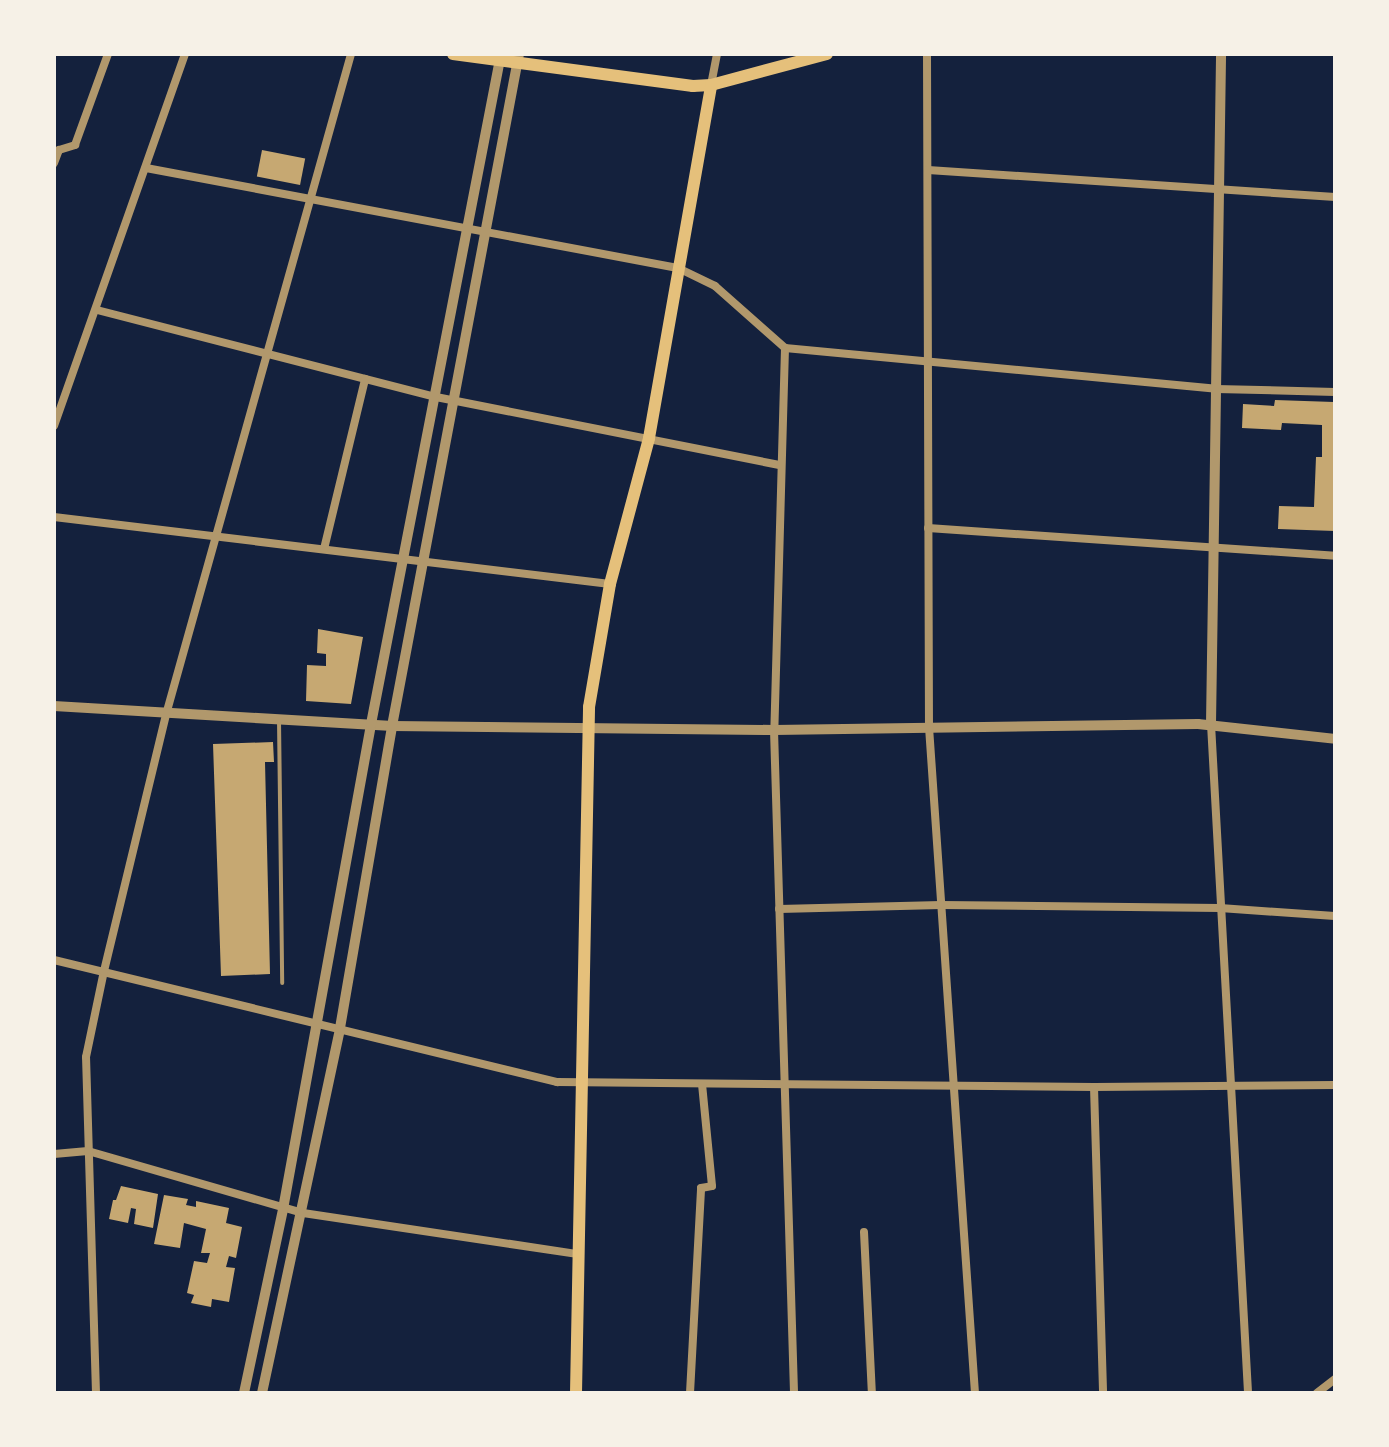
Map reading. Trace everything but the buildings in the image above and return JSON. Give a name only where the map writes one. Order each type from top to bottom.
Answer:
[{"type":"main road","points":[[453,54],[518,58],[693,86],[711,85],[827,54]]},
{"type":"main road","points":[[576,1393],[588,727],[610,584],[649,438],[711,85]]},
{"type":"street","points":[[54,163],[57,149],[75,145],[108,54]]},
{"type":"street","points":[[54,426],[185,54]]},
{"type":"street","points":[[96,1393],[86,1057],[167,711],[351,54]]},
{"type":"street","points":[[711,85],[717,54]]},
{"type":"street","points":[[927,54],[929,727],[975,1393]]},
{"type":"street","points":[[1221,54],[1211,724],[1248,1393]]},
{"type":"street","points":[[244,1393],[283,1209],[371,724],[500,57]]},
{"type":"street","points":[[262,1393],[303,1213],[340,1028],[392,726],[518,58]]},
{"type":"street","points":[[146,168],[678,268],[715,286],[785,348],[1216,389],[1335,392]]},
{"type":"street","points":[[928,170],[1335,197]]},
{"type":"street","points":[[97,310],[436,397],[779,465]]},
{"type":"street","points":[[785,348],[779,465],[774,730],[788,1085],[794,1393]]},
{"type":"street","points":[[324,549],[365,379]]},
{"type":"street","points":[[54,517],[423,559],[610,584]]},
{"type":"street","points":[[928,528],[1335,556]]},
{"type":"street","points":[[54,706],[392,726],[774,730],[1211,724],[1335,739]]},
{"type":"street","points":[[779,909],[941,905],[1220,908],[1335,916]]},
{"type":"street","points":[[54,960],[557,1082],[1094,1087],[1335,1085]]},
{"type":"street","points":[[690,1393],[701,1188],[712,1186],[702,1084]]},
{"type":"street","points":[[1094,1087],[1103,1393]]},
{"type":"street","points":[[54,1154],[88,1151],[303,1213],[578,1254]]},
{"type":"street","points":[[864,1232],[872,1393]]},
{"type":"street","points":[[1317,1393],[1335,1379]]},
{"type":"lane","points":[[279,718],[282,983]]}]
